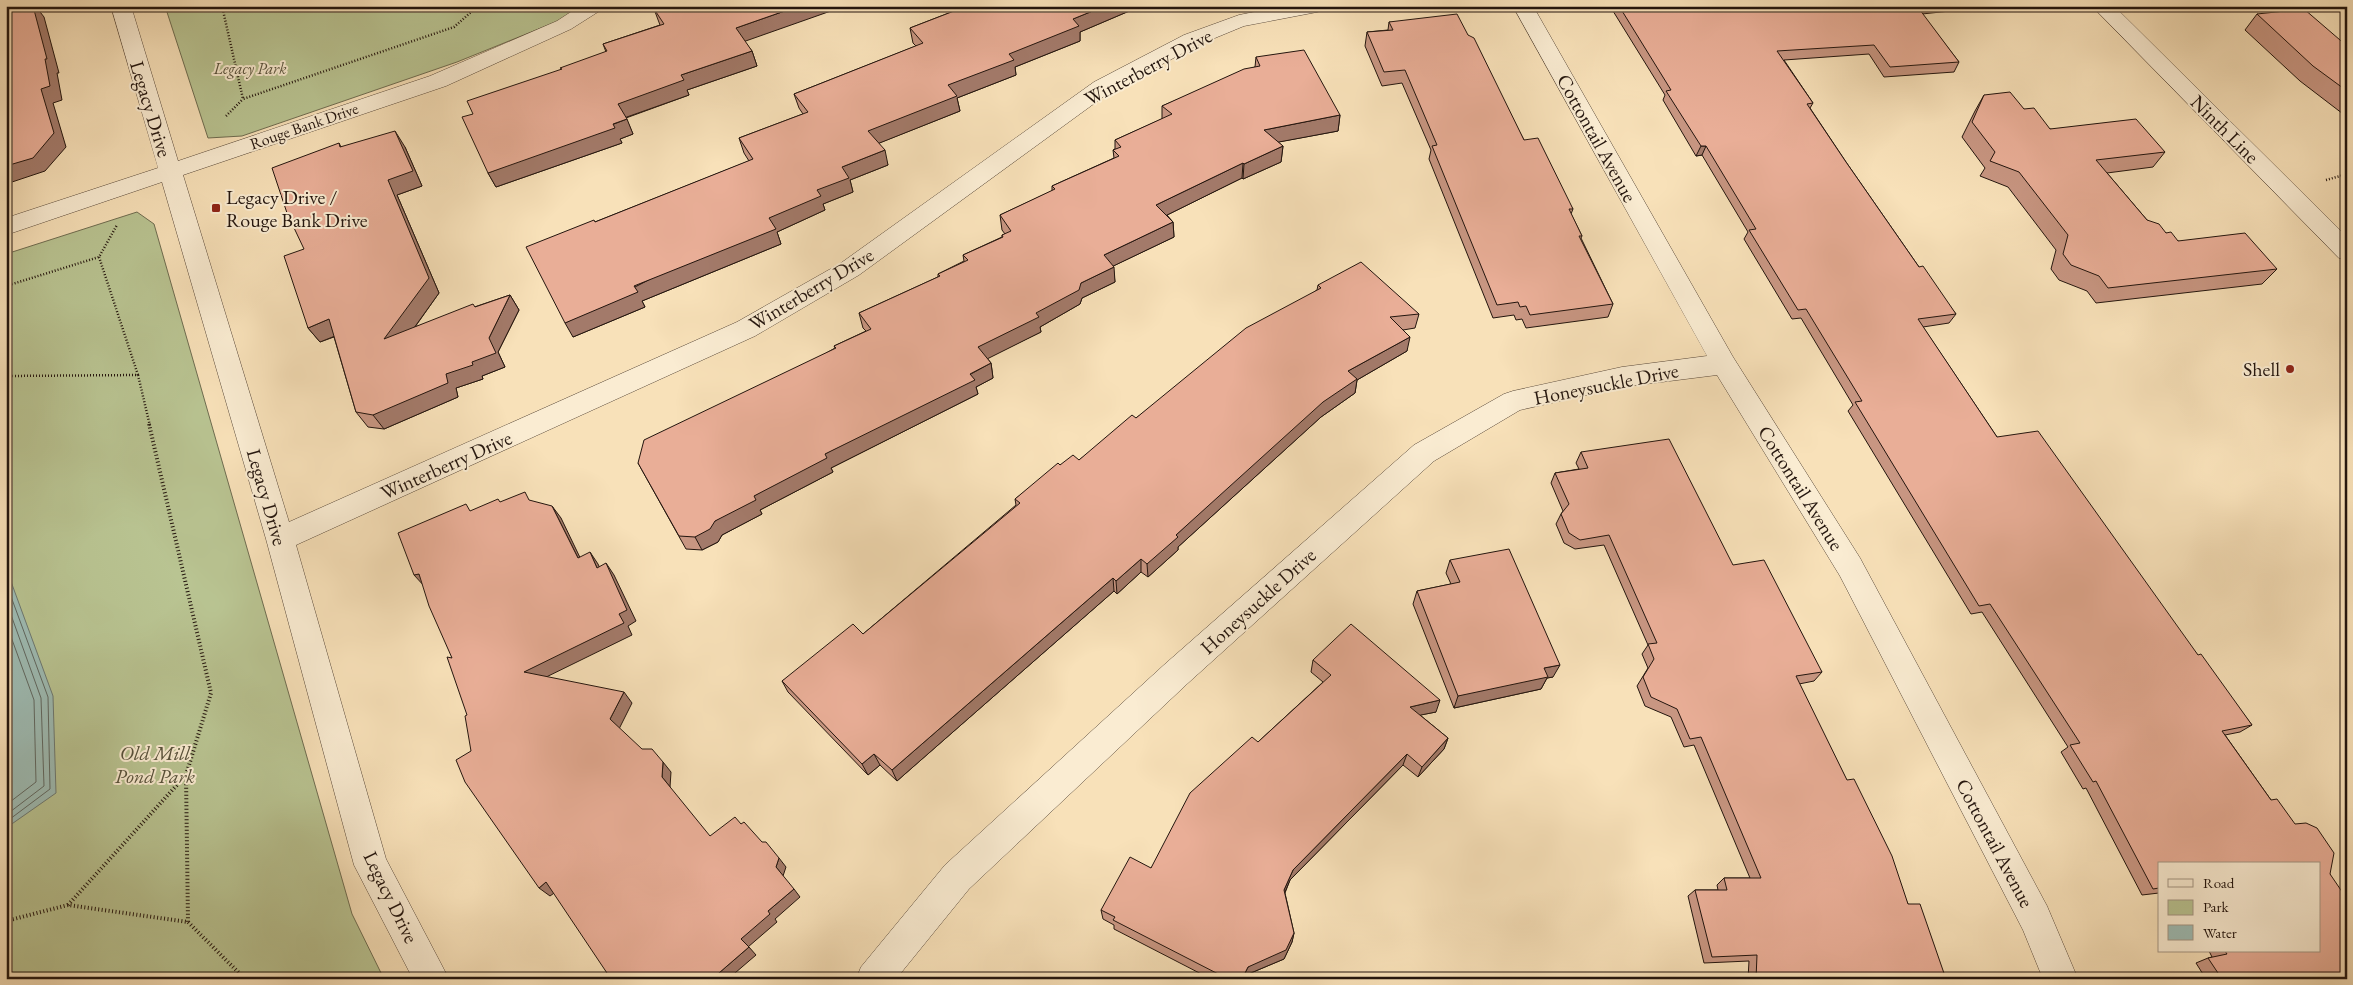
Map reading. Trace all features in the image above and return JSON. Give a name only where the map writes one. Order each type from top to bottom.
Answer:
[{"type":"street","name":"Legacy Drive","points":[[121,6],[280,539],[371,865],[432,979]]},
{"type":"street","name":"Rouge Bank Drive","points":[[6,226],[438,81],[564,25],[594,6]]},
{"type":"street","name":"Winterberry Drive","points":[[280,539],[746,329],[850,269],[1102,86],[1183,44],[1239,21],[1317,6]]},
{"type":"street","name":"Cottontail Avenue","points":[[1524,6],[1724,364],[1850,567],[2035,918],[2061,979]]},
{"type":"street","name":"Ninth Line","points":[[2102,6],[2347,252]]},
{"type":"street","name":"Honeysuckle Drive","points":[[873,979],[957,878],[1176,674],[1424,453],[1513,401],[1622,377],[1724,364]]},
{"type":"path","points":[[222,6],[243,99]]},
{"type":"path","points":[[224,118],[243,99],[454,27],[478,6]]},
{"type":"path","points":[[6,286],[99,257],[120,220]]},
{"type":"path","points":[[99,257],[138,375],[211,693],[186,775],[188,922]]},
{"type":"path","points":[[6,376],[138,375]]},
{"type":"path","points":[[68,905],[186,775]]},
{"type":"path","points":[[6,921],[68,905],[188,922],[245,979]]},
{"type":"green space","name":"Legacy Park","points":[[165,6],[587,6],[566,18],[457,62],[242,136],[208,138]]},
{"type":"green space","name":"Old Mill Pond Park","points":[[137,212],[154,224],[352,914],[384,979],[6,979],[6,254]]},
{"type":"water","points":[[6,568],[53,696],[56,793],[6,828]]},
{"type":"building","points":[[6,6],[33,6],[47,59],[45,59],[50,86],[41,89],[54,133],[33,158],[6,166]]},
{"type":"building","points":[[663,6],[799,6],[736,28],[752,51],[681,75],[684,80],[618,104],[627,119],[613,124],[615,128],[488,173],[462,117],[473,114],[467,101],[562,69],[560,68],[607,51],[603,44],[664,24],[654,9]]},
{"type":"building","points":[[967,6],[1105,6],[1073,19],[1079,26],[1009,54],[1014,60],[948,85],[957,96],[868,131],[885,150],[842,167],[849,178],[817,190],[821,196],[769,218],[776,229],[634,286],[638,292],[565,323],[526,247],[594,220],[595,222],[753,159],[739,138],[808,112],[794,94],[923,43],[910,28]]},
{"type":"building","points":[[1619,6],[1917,6],[1959,62],[1890,67],[1874,45],[1777,51],[1813,103],[1807,104],[1846,162],[1919,267],[1923,266],[1956,314],[1918,319],[1997,437],[2038,431],[2198,655],[2201,654],[2252,725],[2222,731],[2271,800],[2277,799],[2295,824],[2306,823],[2317,828],[2334,853],[2330,874],[2347,899],[2347,979],[2222,979],[2208,958],[2227,954],[2226,952],[2320,952],[2320,862],[2158,862],[2158,888],[2153,889],[2096,781],[2093,782],[2070,745],[2080,743],[1990,604],[1979,606],[1855,402],[1862,401],[1806,309],[1798,310],[1749,230],[1756,229],[1706,146],[1701,146],[1666,91],[1671,90]]},
{"type":"building","points":[[2304,9],[2347,46],[2347,91],[2313,66],[2257,14]]},
{"type":"building","points":[[1457,14],[1468,35],[1474,38],[1524,140],[1538,138],[1573,209],[1569,209],[1582,236],[1579,236],[1613,304],[1530,315],[1526,306],[1520,307],[1518,302],[1497,305],[1432,146],[1437,145],[1405,70],[1384,72],[1367,32],[1393,30],[1389,22]]},
{"type":"building","points":[[1304,50],[1340,115],[1264,130],[1283,146],[1156,205],[1173,222],[1104,255],[1114,267],[1081,283],[1079,290],[1036,313],[1039,317],[978,347],[991,363],[970,374],[975,380],[825,454],[827,458],[754,496],[756,500],[715,521],[710,529],[695,537],[679,536],[638,463],[644,440],[836,348],[834,346],[871,329],[859,313],[940,276],[938,274],[968,260],[963,255],[1003,237],[1002,235],[1011,231],[1000,215],[1055,189],[1052,186],[1119,156],[1113,150],[1121,147],[1115,140],[1172,114],[1162,106],[1244,69],[1260,66],[1256,57]]},
{"type":"building","points":[[2010,92],[2024,109],[2034,108],[2050,129],[2136,119],[2165,152],[2096,160],[2147,220],[2159,224],[2166,233],[2171,232],[2178,241],[2245,233],[2277,269],[2108,288],[2099,276],[2071,265],[2063,254],[2068,235],[2019,172],[1990,161],[1995,152],[1972,122],[1984,95]]},
{"type":"building","points":[[395,131],[413,171],[388,180],[429,278],[384,339],[473,304],[475,307],[510,295],[489,338],[496,353],[472,362],[473,365],[446,374],[448,383],[373,415],[356,412],[329,319],[308,328],[284,256],[304,249],[287,213],[272,168],[339,143],[340,147]]},
{"type":"building","points":[[1361,262],[1419,314],[1390,317],[1410,337],[1348,371],[1357,379],[1323,402],[1176,535],[1178,537],[1147,564],[1141,559],[1116,581],[1113,578],[892,770],[874,754],[862,764],[782,681],[853,624],[863,634],[1020,503],[1015,499],[1058,463],[1060,465],[1073,455],[1079,460],[1132,415],[1136,418],[1246,328],[1321,288],[1318,285]]},
{"type":"building","points":[[1669,439],[1733,565],[1764,560],[1822,672],[1796,676],[1847,780],[1854,779],[1892,856],[1908,904],[1920,904],[1946,979],[1756,979],[1757,955],[1712,957],[1695,890],[1727,890],[1724,878],[1761,878],[1701,737],[1690,739],[1677,709],[1651,697],[1643,677],[1654,659],[1648,644],[1657,643],[1609,535],[1580,540],[1569,533],[1561,514],[1569,504],[1555,473],[1588,468],[1581,452]]},
{"type":"building","points":[[525,492],[529,500],[552,506],[578,558],[590,552],[597,568],[606,563],[627,610],[619,614],[624,623],[524,672],[624,692],[610,719],[642,749],[652,749],[663,762],[662,777],[710,836],[735,817],[741,824],[744,822],[762,842],[766,842],[779,858],[776,867],[794,889],[768,911],[770,914],[741,939],[749,947],[712,979],[611,979],[546,882],[539,888],[465,782],[456,760],[471,751],[465,716],[467,715],[447,657],[452,658],[429,606],[419,574],[414,575],[398,533],[466,504],[470,511],[498,499],[500,502]]},
{"type":"building","points":[[1509,549],[1560,665],[1544,668],[1548,677],[1458,696],[1417,591],[1460,582],[1450,560]]},
{"type":"building","points":[[1351,624],[1440,700],[1410,707],[1448,738],[1422,767],[1407,754],[1293,870],[1284,890],[1294,933],[1286,950],[1248,967],[1242,979],[1228,979],[1113,920],[1115,917],[1101,910],[1130,857],[1151,868],[1190,793],[1252,737],[1258,742],[1331,675],[1313,660]]},
{"type":"place","name":"Legacy Drive / Rouge Bank Drive","points":[[216,208]]},
{"type":"place","name":"Shell","points":[[2290,369]]}]
